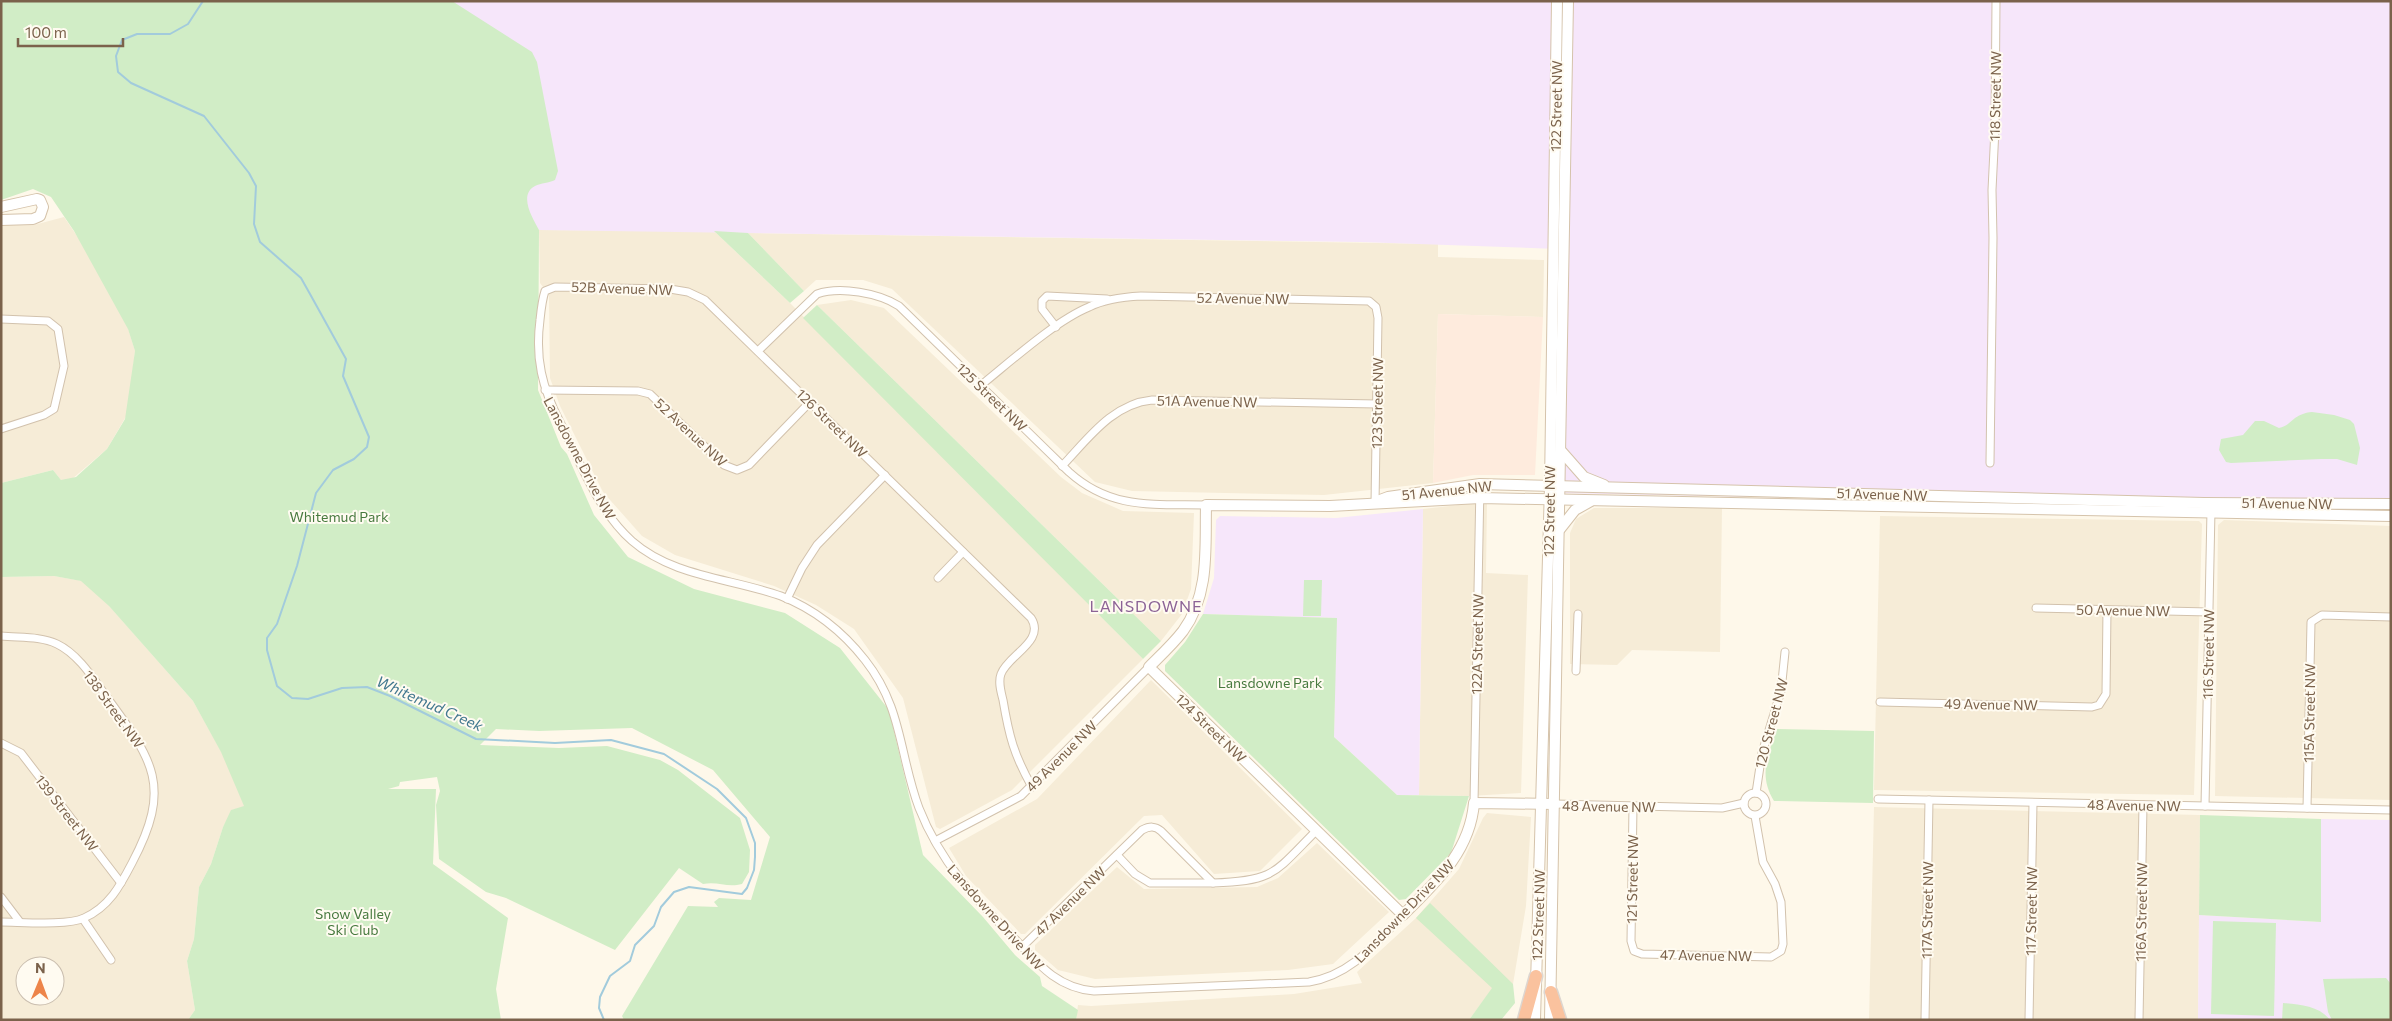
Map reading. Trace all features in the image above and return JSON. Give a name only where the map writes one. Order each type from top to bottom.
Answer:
[{"type":"highway","points":[[1524,1020],[1536,976]]},
{"type":"highway","points":[[1551,992],[1560,1020]]},
{"type":"main road","name":"122 Street NW","points":[[1535,1020],[1550,492],[1558,1]]},
{"type":"main road","name":"122 Street NW","points":[[1550,1020],[1562,452],[1568,1]]},
{"type":"main road","points":[[1,207],[37,199],[40,200],[43,208],[40,216],[33,220],[1,220]]},
{"type":"main road","points":[[1562,452],[1584,477],[1612,487]]},
{"type":"main road","name":"51 Avenue NW","points":[[1375,503],[1388,497],[1480,484],[1561,493],[1592,500],[2211,514],[2391,516]]},
{"type":"main road","name":"51 Avenue NW","points":[[1561,493],[1612,487],[2211,502],[2391,504]]},
{"type":"main road","points":[[1561,493],[1642,488]]},
{"type":"main road","name":"51 Avenue NW","points":[[1206,505],[1330,506],[1388,504],[1502,498],[1550,492]]},
{"type":"main road","points":[[1560,530],[1575,510],[1592,500]]},
{"type":"main road","points":[[1149,667],[1183,631],[1197,607],[1204,578],[1206,505]]},
{"type":"main road","name":"124 Street NW","points":[[1149,667],[1403,916]]},
{"type":"main road","name":"48 Avenue NW","points":[[1474,803],[1555,804]]},
{"type":"main road","name":"Lansdowne Drive NW","points":[[1403,916],[1454,860],[1469,830],[1474,803]]},
{"type":"street","name":"118 Street NW","points":[[1990,463],[1992,190],[1995,128],[1996,1]]},
{"type":"street","name":"52B Avenue NW","points":[[545,291],[555,287],[670,289],[698,296]]},
{"type":"street","name":"Lansdowne Drive NW","points":[[545,291],[537,342],[540,371],[545,390],[601,502],[616,524],[632,541],[654,557],[672,566],[787,599],[817,616],[858,650],[878,677],[894,711],[913,790],[935,841],[958,878],[1052,977],[1070,987],[1088,991],[1308,982],[1332,976],[1351,966],[1403,916]]},
{"type":"street","name":"125 Street NW","points":[[758,352],[817,294],[825,292],[863,293],[881,297],[899,306],[1081,483],[1104,496]]},
{"type":"street","name":"126 Street NW","points":[[698,296],[713,307],[1030,618],[1034,625],[1032,638],[1006,666],[1000,680],[1011,745],[1032,787]]},
{"type":"street","name":"52 Avenue NW","points":[[1056,327],[1042,309],[1042,301],[1048,296],[1110,299],[1141,296],[1364,300],[1374,304]]},
{"type":"street","name":"52 Avenue NW","points":[[980,386],[1056,327],[1082,310],[1110,299]]},
{"type":"street","name":"123 Street NW","points":[[1374,304],[1378,318],[1375,503]]},
{"type":"street","points":[[1,318],[48,321],[58,329],[64,366],[54,409],[44,415],[1,429]]},
{"type":"street","name":"52 Avenue NW","points":[[545,390],[638,391],[650,394],[724,465],[737,470],[749,465],[810,402]]},
{"type":"street","name":"51A Avenue NW","points":[[1062,466],[1114,414],[1138,402],[1152,400],[1376,404]]},
{"type":"street","points":[[787,599],[802,568],[817,545],[885,475]]},
{"type":"street","name":"122A Street NW","points":[[1474,803],[1480,484]]},
{"type":"street","name":"51 Avenue NW","points":[[1104,496],[1135,503],[1206,505]]},
{"type":"street","name":"116 Street NW","points":[[2206,806],[2211,502]]},
{"type":"street","points":[[938,578],[963,552]]},
{"type":"street","name":"50 Avenue NW","points":[[2036,608],[2209,612]]},
{"type":"street","name":"49 Avenue NW","points":[[1880,702],[2092,707],[2102,703],[2106,694],[2107,610]]},
{"type":"street","points":[[1576,671],[1578,614]]},
{"type":"street","name":"115A Street NW","points":[[2307,808],[2310,630],[2314,619],[2322,615],[2391,617]]},
{"type":"street","name":"138 Street NW","points":[[1,636],[44,639],[69,651],[92,677],[140,742],[152,769],[154,799],[148,833],[121,884]]},
{"type":"street","name":"120 Street NW","points":[[1756,793],[1762,753],[1782,691],[1785,652]]},
{"type":"street","name":"49 Avenue NW","points":[[935,841],[1013,801],[1032,787],[1149,667]]},
{"type":"street","name":"139 Street NW","points":[[1,743],[21,753],[121,884]]},
{"type":"street","points":[[1756,793],[1764,797],[1767,804],[1764,811],[1755,816],[1748,813],[1744,803],[1747,796],[1756,793]]},
{"type":"street","name":"48 Avenue NW","points":[[1878,799],[2391,810]]},
{"type":"street","name":"117A Street NW","points":[[1925,1020],[1929,800]]},
{"type":"street","name":"117 Street NW","points":[[2029,1020],[2033,802]]},
{"type":"street","name":"48 Avenue NW","points":[[1555,804],[1722,808],[1744,803]]},
{"type":"street","name":"116A Street NW","points":[[2139,1020],[2144,805]]},
{"type":"street","name":"121 Street NW","points":[[1633,806],[1631,941],[1634,951]]},
{"type":"street","name":"47 Avenue NW","points":[[1634,951],[1642,954],[1771,957],[1778,954],[1782,948],[1781,902],[1775,884],[1763,862],[1755,816]]},
{"type":"street","name":"47 Avenue NW","points":[[1022,947],[1142,830],[1154,827],[1213,883]]},
{"type":"street","name":"47 Avenue NW","points":[[1117,855],[1139,877],[1150,883],[1248,882],[1268,876],[1282,866],[1316,831]]},
{"type":"street","points":[[1,922],[56,922],[83,919],[115,895],[121,884]]},
{"type":"street","points":[[1,897],[20,922]]},
{"type":"street","points":[[83,919],[111,960]]},
{"type":"shaded area","points":[[344,1],[2391,1],[2391,510],[1555,493],[1558,249],[1361,242],[539,230]]},
{"type":"shaded area","points":[[64,217],[118,296],[135,351],[128,413],[107,449],[65,485],[53,470],[1,483],[1,225],[34,225]]},
{"type":"shaded area","points":[[539,230],[714,231],[790,303],[1143,659],[1012,790],[940,829],[936,827],[903,698],[854,629],[816,605],[774,586],[675,555],[642,536],[603,492],[560,406],[550,378],[549,295],[540,283]]},
{"type":"shaded area","points":[[748,233],[1438,244],[1438,257],[1544,260],[1543,317],[1438,314],[1433,483],[1324,495],[1132,491],[1095,482],[892,289],[863,280],[816,280],[804,291]]},
{"type":"shaded area","points":[[851,300],[884,308],[1061,477],[1082,493],[1123,511],[1194,513],[1191,589],[1182,614],[1161,641],[817,305]]},
{"type":"shaded area","points":[[1438,314],[1543,317],[1535,475],[1473,475],[1433,483]]},
{"type":"shaded area","points":[[1467,504],[1487,504],[1486,573],[1528,575],[1521,793],[1469,796],[1419,795],[1423,509]]},
{"type":"shaded area","points":[[1594,508],[1722,508],[1720,652],[1632,650],[1617,665],[1570,664],[1570,533],[1576,519]]},
{"type":"shaded area","points":[[1423,509],[1419,795],[1397,795],[1334,737],[1336,618],[1203,614],[1214,578],[1216,520],[1220,516],[1336,518]]},
{"type":"shaded area","points":[[1880,516],[2199,521],[2202,524],[2194,795],[1874,790]]},
{"type":"shaded area","points":[[2224,520],[2391,526],[2391,800],[2215,796],[2218,525]]},
{"type":"shaded area","points":[[54,576],[88,582],[193,701],[240,785],[246,806],[232,810],[223,827],[211,864],[199,887],[194,939],[187,961],[195,1010],[188,1020],[1,1020],[1,577]]},
{"type":"shaded area","points":[[1151,680],[1302,829],[1260,871],[1214,874],[1162,815],[1144,816],[1025,934],[1021,934],[966,876],[949,848],[1037,799]]},
{"type":"shaded area","points":[[1874,807],[2200,815],[2198,1020],[1869,1020]]},
{"type":"shaded area","points":[[1487,813],[1531,817],[1526,906],[1513,984],[1492,989],[1469,1020],[1076,1020],[1078,1005],[1091,1006],[1294,994],[1362,983],[1357,972],[1416,918],[1459,869]]},
{"type":"shaded area","points":[[2321,819],[2391,820],[2391,1020],[2198,1020],[2199,915],[2321,922]]},
{"type":"shaded area","points":[[1317,843],[1389,912],[1333,964],[1288,970],[1095,979],[1058,970],[1035,950],[1035,945],[1117,867],[1144,889],[1257,887],[1278,878]]},
{"type":"green space","name":"Whitemud Park","points":[[1,1],[452,1],[532,52],[537,62],[558,171],[555,180],[535,186],[530,190],[527,201],[533,220],[539,230],[538,390],[561,447],[567,454],[594,515],[628,557],[694,589],[785,613],[840,648],[889,710],[923,855],[983,917],[1015,955],[1040,977],[1042,986],[1078,1010],[1076,1020],[624,1020],[622,1016],[688,906],[718,907],[714,902],[719,898],[751,900],[770,837],[713,770],[632,728],[539,731],[496,729],[480,745],[559,748],[607,746],[660,760],[678,770],[740,818],[750,850],[749,872],[742,884],[703,884],[679,868],[615,950],[506,898],[486,892],[439,859],[436,805],[440,791],[437,777],[400,782],[399,786],[388,789],[436,789],[433,864],[508,918],[496,989],[501,1020],[188,1020],[195,1010],[187,961],[194,939],[199,887],[211,864],[223,827],[231,810],[244,806],[221,752],[193,701],[109,606],[81,581],[54,576],[1,577],[1,483],[53,470],[61,480],[76,477],[107,449],[125,419],[135,351],[128,329],[74,231],[51,197],[33,189],[1,200]]},
{"type":"green space","points":[[714,231],[748,233],[804,291],[790,303]]},
{"type":"green space","points":[[817,305],[1161,641],[1143,659],[803,318]]},
{"type":"green space","points":[[2312,412],[2334,415],[2350,420],[2354,424],[2360,448],[2357,465],[2337,459],[2231,463],[2226,462],[2219,450],[2221,439],[2243,435],[2255,421],[2264,421],[2279,428],[2284,427],[2300,415]]},
{"type":"green space","points":[[1304,580],[1322,580],[1321,616],[1303,616]]},
{"type":"green space","name":"Lansdowne Park","points":[[1203,614],[1337,618],[1334,737],[1397,795],[1469,796],[1451,853],[1406,899],[1399,900],[1165,671],[1165,665],[1185,642]]},
{"type":"green space","points":[[1777,729],[1874,731],[1873,803],[1774,801],[1766,782],[1766,765]]},
{"type":"green space","points":[[2200,815],[2321,819],[2321,922],[2199,915]]},
{"type":"green space","points":[[1430,903],[1513,984],[1515,1003],[1501,1020],[1469,1020],[1492,988],[1416,918]]},
{"type":"green space","points":[[2213,921],[2276,923],[2274,1016],[2211,1014]]},
{"type":"green space","points":[[2386,978],[2391,984],[2391,1020],[2332,1020],[2328,1012],[2323,979]]},
{"type":"green space","points":[[2283,1003],[2302,1005],[2315,1009],[2326,1015],[2330,1020],[2282,1020]]},
{"type":"waterway","name":"Whitemud Creek","points":[[203,1],[188,24],[170,34],[137,34],[122,40],[116,56],[118,72],[131,83],[204,116],[249,173],[256,186],[254,224],[260,242],[301,278],[310,294],[346,359],[343,376],[369,437],[367,447],[354,459],[333,470],[316,493],[297,566],[277,624],[267,638],[267,650],[277,686],[292,698],[308,699],[342,688],[367,687],[390,696],[476,739],[555,743],[611,740],[664,754],[717,789],[746,818],[755,843],[754,870],[747,888],[742,894],[689,887],[674,892],[661,907],[654,926],[635,945],[630,961],[610,976],[600,997],[599,1008],[604,1020]]},
{"type":"district","name":"LANSDOWNE","points":[[1146,605]]},
{"type":"park label","name":"Snow Valley Ski Club","points":[[353,922]]}]
